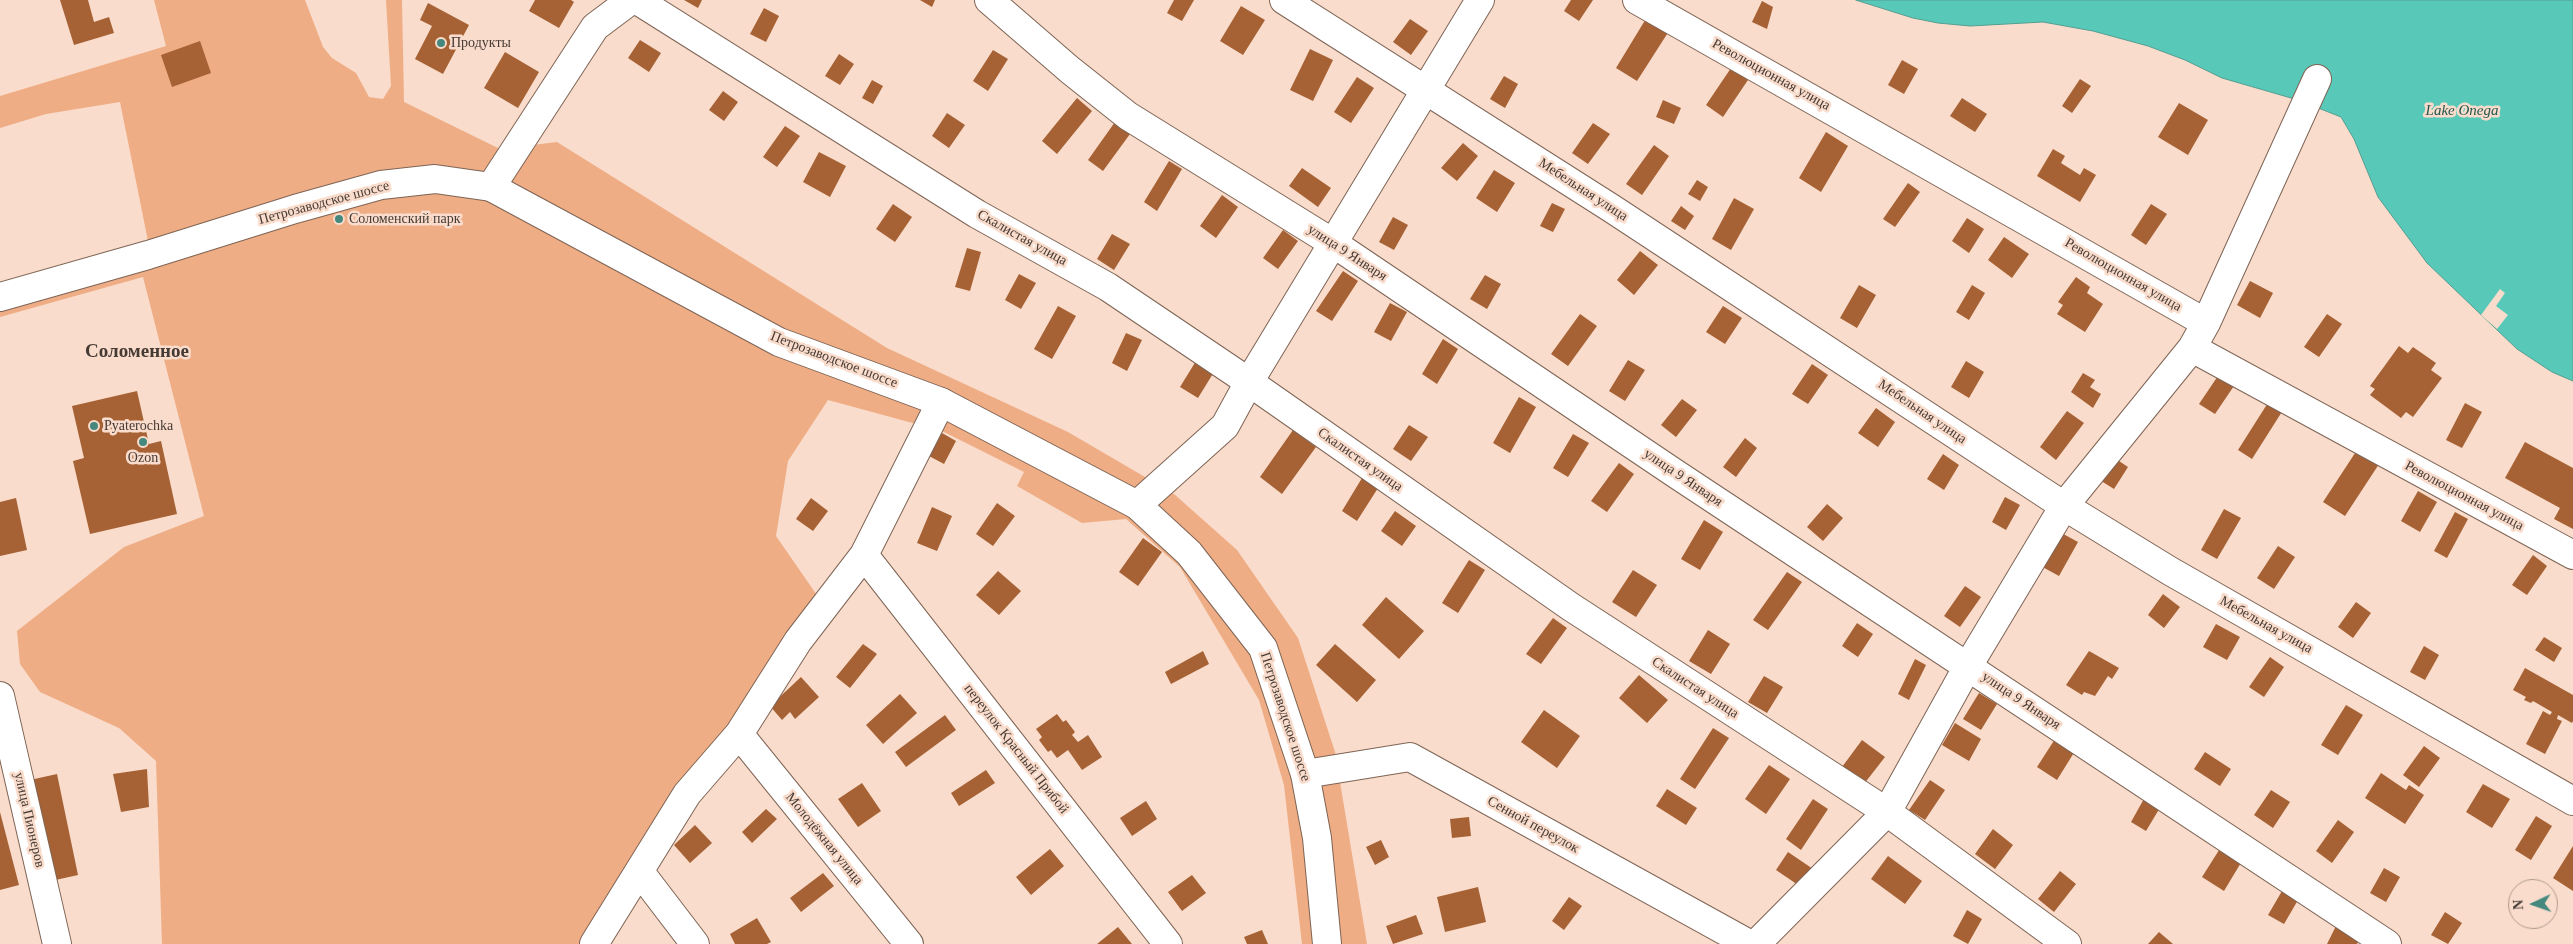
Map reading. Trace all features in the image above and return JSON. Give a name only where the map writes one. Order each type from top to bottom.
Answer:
[{"type":"street","points":[[491,187],[595,27],[631,0]]},
{"type":"street","name":"Скалистая улица","points":[[637,0],[978,214],[1108,287],[1249,382],[1570,607],[1887,812],[2067,944]]},
{"type":"street","name":"улица 9 Января","points":[[989,0],[1070,70],[1128,116],[1333,243],[1685,480],[2387,944]]},
{"type":"street","name":"Мебельная улица","points":[[1284,0],[1802,332],[2064,506],[2170,571],[2573,801]]},
{"type":"street","points":[[1137,505],[1225,426],[1249,382],[1480,0]]},
{"type":"street","name":"Революционная улица","points":[[1637,0],[2206,323]]},
{"type":"street","points":[[1756,944],[1887,812],[1968,666],[2064,506],[2192,348],[2206,323],[2317,79]]},
{"type":"street","name":"Петрозаводское шоссе","points":[[0,296],[148,255],[295,209],[381,185],[435,179],[491,187],[779,342],[941,402],[1137,505],[1190,553],[1263,648],[1305,774],[1317,838],[1327,944]]},
{"type":"street","name":"Революционная улица","points":[[2192,348],[2573,555]]},
{"type":"street","points":[[594,944],[687,794],[739,734],[798,641],[864,555],[941,402]]},
{"type":"street","name":"переулок Красный Прибой","points":[[864,555],[1168,944]]},
{"type":"street","name":"улица Пионеров","points":[[0,696],[57,944]]},
{"type":"street","name":"Молодёжная улица","points":[[739,734],[909,944]]},
{"type":"street","name":"Сенной переулок","points":[[1305,774],[1410,757],[1749,944]]},
{"type":"street","points":[[640,872],[695,944]]},
{"type":"shaded area","points":[[154,0],[305,0],[323,47],[332,58],[356,73],[369,97],[383,99],[391,86],[386,0],[402,0],[404,102],[500,149],[557,142],[887,348],[1068,432],[1174,494],[1237,550],[1298,638],[1335,752],[1367,944],[1302,944],[1284,785],[1259,700],[1180,567],[1126,519],[1082,523],[1017,486],[1024,472],[942,431],[828,400],[788,461],[776,536],[830,614],[665,844],[609,944],[162,944],[156,761],[119,728],[40,692],[20,664],[17,631],[124,547],[204,516],[143,277],[0,317],[0,288],[149,246],[120,102],[46,114],[0,128],[0,96],[166,46]]},
{"type":"water","name":"Lake Onega","points":[[1856,0],[2573,0],[2573,381],[2552,372],[2517,349],[2427,263],[2378,197],[2354,139],[2341,117],[2298,100],[2222,78],[2185,60],[2148,46],[2093,31],[2043,22],[1970,26],[1938,23],[1913,18]]},
{"type":"pier","points":[[2500,289],[2505,293],[2496,306],[2508,315],[2497,329],[2481,315]]},
{"type":"building","points":[[60,0],[88,0],[94,22],[109,17],[114,33],[74,45]]},
{"type":"building","points":[[535,0],[571,0],[574,2],[559,28],[529,11]]},
{"type":"building","points":[[684,0],[702,0],[698,8]]},
{"type":"building","points":[[920,0],[935,0],[932,7]]},
{"type":"building","points":[[1174,0],[1194,0],[1182,21],[1167,13]]},
{"type":"building","points":[[1571,0],[1593,0],[1579,21],[1564,11]]},
{"type":"building","points":[[1762,1],[1773,7],[1767,29],[1752,22]]},
{"type":"building","name":"Продукты","points":[[428,3],[469,25],[443,74],[415,59],[432,26],[420,20]]},
{"type":"building","points":[[1241,6],[1265,20],[1243,55],[1220,41]]},
{"type":"building","points":[[764,8],[779,16],[766,42],[750,34]]},
{"type":"building","points":[[1647,17],[1669,31],[1637,81],[1616,68]]},
{"type":"building","points":[[1410,19],[1428,31],[1411,55],[1393,42]]},
{"type":"building","points":[[640,40],[661,53],[649,72],[628,58]]},
{"type":"building","points":[[200,41],[211,73],[172,87],[161,55]]},
{"type":"building","points":[[1310,49],[1333,60],[1313,101],[1290,90]]},
{"type":"building","points":[[993,50],[1008,59],[988,91],[973,81]]},
{"type":"building","points":[[505,52],[539,72],[518,108],[484,88]]},
{"type":"building","points":[[839,54],[854,64],[840,85],[825,76]]},
{"type":"building","points":[[1902,60],[1918,69],[1904,94],[1888,85]]},
{"type":"building","points":[[1731,68],[1748,80],[1723,117],[1706,105]]},
{"type":"building","points":[[1504,76],[1518,84],[1505,108],[1490,99]]},
{"type":"building","points":[[1357,77],[1374,88],[1351,123],[1334,112]]},
{"type":"building","points":[[2080,79],[2091,86],[2072,113],[2062,106]]},
{"type":"building","points":[[872,80],[883,86],[873,104],[862,98]]},
{"type":"building","points":[[723,91],[738,102],[724,121],[709,110]]},
{"type":"building","points":[[1077,98],[1092,111],[1057,154],[1042,141]]},
{"type":"building","points":[[1962,98],[1987,114],[1975,132],[1950,116]]},
{"type":"building","points":[[1663,100],[1681,108],[1674,124],[1656,117]]},
{"type":"building","points":[[2179,103],[2208,120],[2188,155],[2158,137]]},
{"type":"building","points":[[947,113],[965,125],[949,148],[932,136]]},
{"type":"building","points":[[1115,122],[1130,134],[1103,171],[1088,160]]},
{"type":"building","points":[[1593,123],[1610,134],[1588,164],[1572,153]]},
{"type":"building","points":[[785,126],[800,136],[777,167],[763,157]]},
{"type":"building","points":[[1826,132],[1848,146],[1821,192],[1799,178]]},
{"type":"building","points":[[1463,143],[1478,156],[1457,181],[1441,168]]},
{"type":"building","points":[[1654,145],[1669,156],[1642,195],[1626,184]]},
{"type":"building","points":[[2053,149],[2065,156],[2061,163],[2080,175],[2084,168],[2096,175],[2080,202],[2037,176]]},
{"type":"building","points":[[819,152],[846,166],[830,197],[803,182]]},
{"type":"building","points":[[1169,161],[1182,169],[1157,211],[1144,202]]},
{"type":"building","points":[[1302,168],[1331,188],[1318,207],[1289,186]]},
{"type":"building","points":[[1494,170],[1515,183],[1497,212],[1476,198]]},
{"type":"building","points":[[1697,180],[1708,187],[1700,201],[1688,194]]},
{"type":"building","points":[[1908,183],[1920,192],[1895,227],[1883,219]]},
{"type":"building","points":[[1222,195],[1238,207],[1216,238],[1200,226]]},
{"type":"building","points":[[1734,198],[1754,209],[1731,250],[1712,239]]},
{"type":"building","points":[[1552,203],[1565,209],[1553,232],[1540,226]]},
{"type":"building","points":[[893,204],[912,217],[895,242],[876,229]]},
{"type":"building","points":[[2151,204],[2167,214],[2146,245],[2131,235]]},
{"type":"building","points":[[1681,206],[1694,216],[1685,230],[1671,221]]},
{"type":"building","points":[[1393,217],[1408,225],[1394,250],[1379,242]]},
{"type":"building","points":[[1967,218],[1984,229],[1969,253],[1952,241]]},
{"type":"building","points":[[1283,230],[1298,241],[1278,269],[1263,258]]},
{"type":"building","points":[[1112,234],[1130,244],[1114,270],[1097,259]]},
{"type":"building","points":[[2004,237],[2029,254],[2012,278],[1988,260]]},
{"type":"building","points":[[967,248],[981,252],[970,291],[955,287]]},
{"type":"building","points":[[1640,251],[1658,265],[1634,295],[1617,280]]},
{"type":"building","points":[[1343,271],[1358,281],[1332,321],[1316,311]]},
{"type":"building","points":[[1019,274],[1036,283],[1021,309],[1005,300]]},
{"type":"building","points":[[1485,275],[1501,284],[1487,309],[1470,299]]},
{"type":"building","points":[[2076,277],[2090,287],[2087,293],[2103,304],[2085,332],[2057,314],[2063,305],[2058,302]]},
{"type":"building","points":[[2250,281],[2273,293],[2260,318],[2237,305]]},
{"type":"building","points":[[1859,285],[1876,295],[1857,328],[1840,318]]},
{"type":"building","points":[[1972,285],[1985,293],[1969,320],[1956,312]]},
{"type":"building","points":[[1390,303],[1407,312],[1391,341],[1374,332]]},
{"type":"building","points":[[1058,306],[1076,316],[1052,359],[1034,349]]},
{"type":"building","points":[[1723,306],[1742,318],[1725,344],[1706,332]]},
{"type":"building","points":[[1580,314],[1597,326],[1568,366],[1551,354]]},
{"type":"building","points":[[2327,314],[2342,324],[2319,357],[2304,347]]},
{"type":"building","points":[[1126,333],[1142,340],[1127,371],[1112,363]]},
{"type":"building","points":[[1443,339],[1458,349],[1437,384],[1422,374]]},
{"type":"building","points":[[2399,346],[2408,353],[2413,347],[2436,363],[2431,370],[2442,378],[2413,417],[2406,412],[2401,418],[2370,395],[2375,389],[2370,386]]},
{"type":"building","points":[[1628,360],[1645,370],[1625,401],[1609,391]]},
{"type":"building","points":[[1196,361],[1214,372],[1198,398],[1180,387]]},
{"type":"building","points":[[1966,361],[1984,372],[1969,398],[1951,387]]},
{"type":"building","points":[[1812,364],[1828,375],[1808,404],[1792,394]]},
{"type":"building","points":[[2224,367],[2240,377],[2215,414],[2199,404]]},
{"type":"building","points":[[2083,373],[2095,380],[2090,387],[2101,394],[2093,408],[2071,392]]},
{"type":"building","points":[[137,391],[149,444],[161,441],[177,514],[90,534],[73,461],[84,458],[72,406]]},
{"type":"building","points":[[1519,397],[1536,407],[1510,453],[1493,443]]},
{"type":"building","points":[[2271,398],[2285,407],[2252,459],[2238,450]]},
{"type":"building","points":[[1682,399],[1697,410],[1676,437],[1661,425]]},
{"type":"building","points":[[2465,403],[2482,412],[2462,448],[2446,440]]},
{"type":"building","points":[[1876,408],[1895,422],[1878,447],[1858,433]]},
{"type":"building","points":[[2067,411],[2084,423],[2056,460],[2040,447]]},
{"type":"building","points":[[1409,425],[1428,437],[1411,461],[1393,449]]},
{"type":"building","points":[[1293,430],[1316,447],[1282,494],[1260,477]]},
{"type":"building","points":[[942,433],[956,441],[944,464],[929,456]]},
{"type":"building","points":[[1573,434],[1589,443],[1568,477],[1553,468]]},
{"type":"building","points":[[1745,438],[1757,448],[1736,477],[1723,467]]},
{"type":"building","points":[[2525,442],[2573,468],[2573,529],[2554,519],[2560,508],[2505,478]]},
{"type":"building","points":[[2359,447],[2381,461],[2345,516],[2323,502]]},
{"type":"building","points":[[1943,454],[1959,465],[1944,490],[1927,479]]},
{"type":"building","points":[[2113,457],[2128,467],[2114,489],[2098,479]]},
{"type":"building","points":[[1619,463],[1634,474],[1607,512],[1591,501]]},
{"type":"building","points":[[1362,478],[1378,488],[1357,521],[1342,511]]},
{"type":"building","points":[[2418,491],[2437,502],[2420,532],[2401,521]]},
{"type":"building","points":[[2005,497],[2020,505],[2006,530],[1992,522]]},
{"type":"building","points":[[16,498],[27,550],[0,556],[0,502]]},
{"type":"building","points":[[811,498],[828,511],[813,531],[796,519]]},
{"type":"building","points":[[997,503],[1015,516],[993,546],[976,534]]},
{"type":"building","points":[[1827,504],[1843,518],[1823,541],[1807,527]]},
{"type":"building","points":[[932,507],[952,516],[937,551],[917,543]]},
{"type":"building","points":[[2224,509],[2241,518],[2217,559],[2201,550]]},
{"type":"building","points":[[1395,511],[1416,526],[1402,546],[1381,531]]},
{"type":"building","points":[[2455,512],[2468,519],[2447,558],[2434,551]]},
{"type":"building","points":[[1704,520],[1723,532],[1700,570],[1681,559]]},
{"type":"building","points":[[2056,530],[2078,542],[2059,576],[2037,564]]},
{"type":"building","points":[[1143,538],[1162,552],[1138,586],[1119,572]]},
{"type":"building","points":[[2278,546],[2295,557],[2274,589],[2257,578]]},
{"type":"building","points":[[2533,555],[2547,566],[2527,595],[2512,585]]},
{"type":"building","points":[[1469,560],[1485,570],[1458,613],[1442,603]]},
{"type":"building","points":[[1633,570],[1657,585],[1636,617],[1612,602]]},
{"type":"building","points":[[998,571],[1021,591],[999,615],[976,595]]},
{"type":"building","points":[[1787,572],[1802,582],[1768,630],[1753,620]]},
{"type":"building","points":[[1965,586],[1981,597],[1960,627],[1944,616]]},
{"type":"building","points":[[2163,594],[2180,607],[2164,628],[2148,615]]},
{"type":"building","points":[[1386,597],[1424,631],[1399,659],[1362,625]]},
{"type":"building","points":[[2356,602],[2371,613],[2353,638],[2338,627]]},
{"type":"building","points":[[1553,618],[1567,628],[1541,664],[1526,654]]},
{"type":"building","points":[[1857,623],[1873,634],[1858,657],[1842,646]]},
{"type":"building","points":[[2216,624],[2240,637],[2227,660],[2203,647]]},
{"type":"building","points":[[1708,630],[1730,644],[1711,674],[1689,661]]},
{"type":"building","points":[[2544,637],[2562,648],[2554,662],[2535,650]]},
{"type":"building","points":[[863,644],[877,654],[850,688],[836,677]]},
{"type":"building","points":[[1335,644],[1376,680],[1357,702],[1316,665]]},
{"type":"building","points":[[2424,646],[2439,655],[2425,680],[2410,672]]},
{"type":"building","points":[[1203,651],[1209,664],[1171,684],[1165,672]]},
{"type":"building","points":[[2089,651],[2119,668],[2112,679],[2108,676],[2095,696],[2084,692],[2082,695],[2066,685]]},
{"type":"building","points":[[2270,657],[2284,667],[2264,697],[2249,687]]},
{"type":"building","points":[[1915,659],[1926,665],[1909,700],[1898,694]]},
{"type":"building","points":[[2525,668],[2573,695],[2573,721],[2572,723],[2558,715],[2557,719],[2562,721],[2545,754],[2526,744],[2543,711],[2550,715],[2552,712],[2533,701],[2531,703],[2524,700],[2526,697],[2513,690]]},
{"type":"building","points":[[1639,675],[1668,700],[1647,723],[1619,698]]},
{"type":"building","points":[[1764,676],[1783,687],[1767,713],[1748,702]]},
{"type":"building","points":[[801,677],[819,697],[795,719],[790,712],[782,720],[770,706]]},
{"type":"building","points":[[1979,693],[1997,704],[1981,730],[1963,719]]},
{"type":"building","points":[[900,694],[917,713],[883,744],[866,725]]},
{"type":"building","points":[[2346,705],[2363,715],[2338,755],[2321,745]]},
{"type":"building","points":[[1544,710],[1580,736],[1557,768],[1521,742]]},
{"type":"building","points":[[1057,714],[1063,722],[1066,720],[1075,732],[1072,735],[1078,742],[1088,735],[1102,757],[1082,770],[1068,750],[1057,758],[1051,750],[1048,752],[1039,740],[1042,737],[1036,729]]},
{"type":"building","points":[[945,715],[956,730],[906,767],[895,752]]},
{"type":"building","points":[[1955,723],[1981,739],[1969,761],[1942,745]]},
{"type":"building","points":[[1713,728],[1729,738],[1695,789],[1680,779]]},
{"type":"building","points":[[2055,739],[2075,751],[2057,780],[2037,767]]},
{"type":"building","points":[[1862,740],[1885,757],[1864,784],[1842,767]]},
{"type":"building","points":[[2424,746],[2440,758],[2419,787],[2403,775]]},
{"type":"building","points":[[2205,752],[2231,769],[2220,786],[2194,769]]},
{"type":"building","points":[[1769,765],[1790,779],[1766,814],[1745,799]]},
{"type":"building","points":[[147,769],[149,807],[121,812],[113,774]]},
{"type":"building","points":[[986,770],[995,783],[959,806],[951,793]]},
{"type":"building","points":[[2381,773],[2406,790],[2409,785],[2424,795],[2405,824],[2365,798]]},
{"type":"building","points":[[57,774],[78,875],[51,881],[30,780]]},
{"type":"building","points":[[1930,780],[1945,790],[1925,820],[1909,810]]},
{"type":"building","points":[[862,783],[881,811],[858,827],[838,799]]},
{"type":"building","points":[[2483,784],[2510,799],[2492,828],[2466,812]]},
{"type":"building","points":[[1667,789],[1697,808],[1686,825],[1656,806]]},
{"type":"building","points":[[2271,790],[2290,802],[2273,828],[2254,815]]},
{"type":"building","points":[[2145,797],[2161,806],[2146,831],[2131,822]]},
{"type":"building","points":[[1813,799],[1828,809],[1801,850],[1786,839]]},
{"type":"building","points":[[1146,801],[1157,819],[1132,836],[1120,818]]},
{"type":"building","points":[[766,809],[777,819],[752,843],[742,832]]},
{"type":"building","points":[[0,812],[19,885],[0,890]]},
{"type":"building","points":[[2536,816],[2552,826],[2531,860],[2515,850]]},
{"type":"building","points":[[1469,817],[1471,836],[1452,838],[1450,819]]},
{"type":"building","points":[[2338,820],[2354,832],[2332,863],[2316,851]]},
{"type":"building","points":[[695,825],[712,843],[690,863],[674,845]]},
{"type":"building","points":[[1993,829],[2013,845],[1995,869],[1975,854]]},
{"type":"building","points":[[1381,840],[1389,857],[1375,865],[1366,847]]},
{"type":"building","points":[[2573,846],[2573,891],[2558,881],[2558,879],[2553,878]]},
{"type":"building","points":[[2221,847],[2242,861],[2224,891],[2202,877]]},
{"type":"building","points":[[1050,849],[1064,866],[1031,895],[1016,877]]},
{"type":"building","points":[[1788,852],[1816,871],[1804,889],[1776,870]]},
{"type":"building","points":[[1888,856],[1922,881],[1905,904],[1871,879]]},
{"type":"building","points":[[2384,868],[2400,877],[2386,902],[2370,893]]},
{"type":"building","points":[[2060,871],[2076,884],[2054,912],[2038,899]]},
{"type":"building","points":[[823,873],[834,886],[801,912],[790,898]]},
{"type":"building","points":[[1192,875],[1206,893],[1182,911],[1168,892]]},
{"type":"building","points":[[1478,887],[1486,922],[1445,932],[1437,897]]},
{"type":"building","points":[[2282,891],[2298,900],[2284,924],[2268,915]]},
{"type":"building","points":[[1569,897],[1582,906],[1564,930],[1552,921]]},
{"type":"building","points":[[1967,910],[1982,919],[1968,944],[1953,936]]},
{"type":"building","points":[[2445,912],[2462,923],[2448,944],[2431,935]]},
{"type":"building","points":[[1416,915],[1423,934],[1393,944],[1386,926]]},
{"type":"building","points":[[757,918],[771,942],[767,944],[735,944],[730,934]]},
{"type":"building","points":[[2336,926],[2360,938],[2357,944],[2327,944]]},
{"type":"building","points":[[1118,927],[1132,944],[1097,944]]},
{"type":"building","points":[[1262,930],[1268,944],[1247,944],[1244,937]]},
{"type":"building","points":[[2159,932],[2173,944],[2148,944]]},
{"type":"place","name":"Продукты","points":[[441,43]]},
{"type":"place","name":"Соломенский парк","points":[[339,219]]},
{"type":"place","name":"Pyaterochka","points":[[94,426]]},
{"type":"place","name":"Ozon","points":[[143,442]]},
{"type":"district","name":"Соломенное","points":[[137,352]]}]
